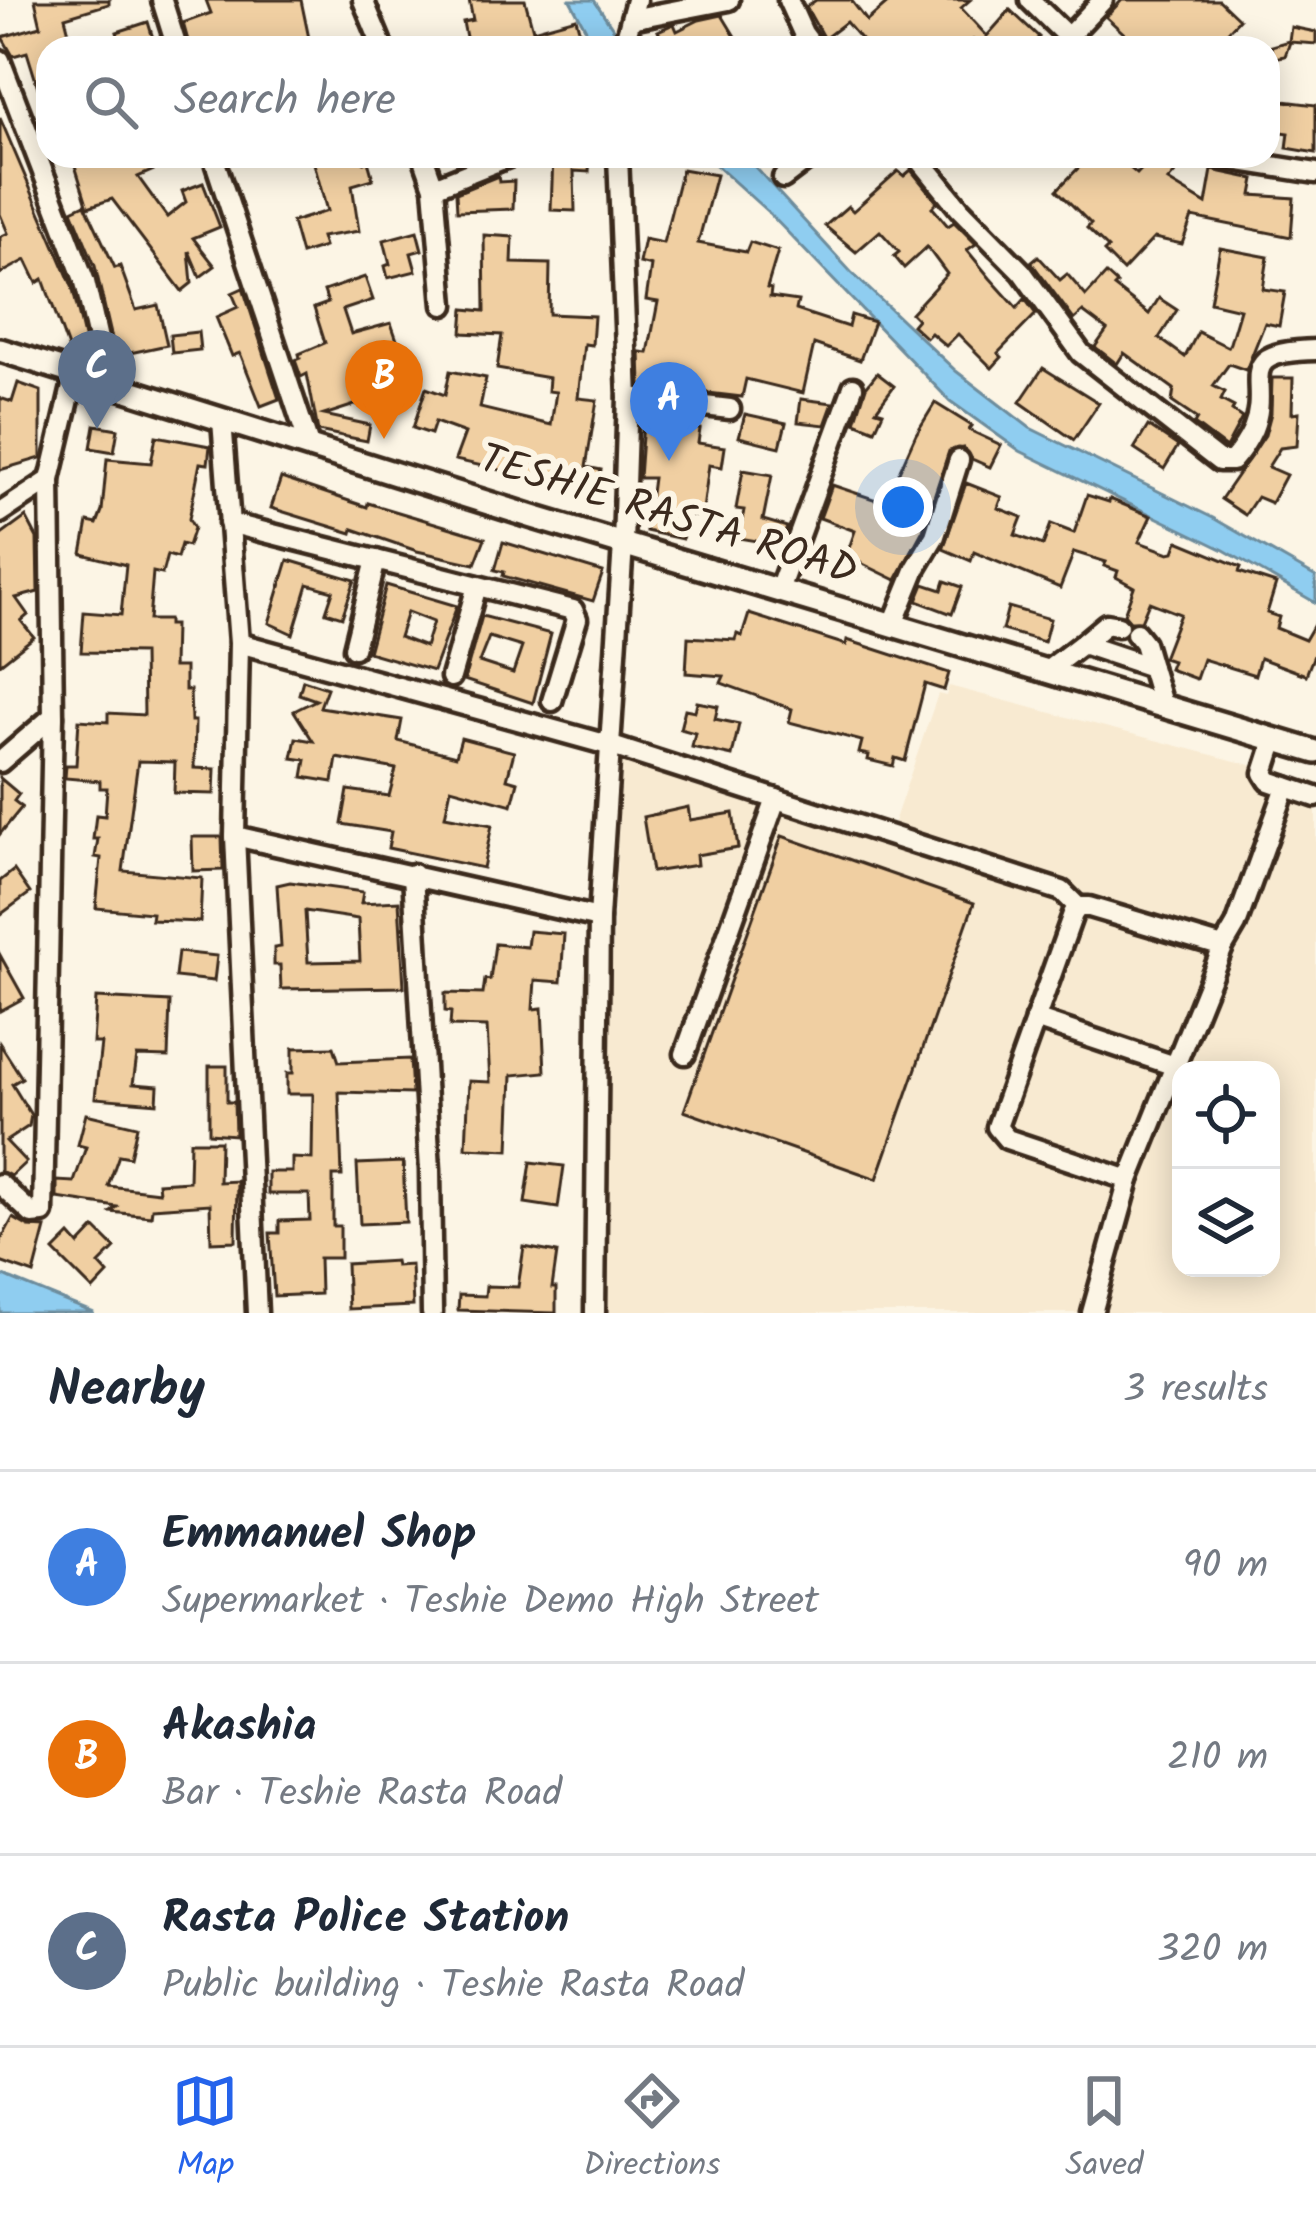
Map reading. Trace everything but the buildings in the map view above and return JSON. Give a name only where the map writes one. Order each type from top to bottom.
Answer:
[{"type":"main road","name":"TESHIE RASTA ROAD","points":[[0,350],[1316,752]]},
{"type":"street","points":[[162,0],[173,36]]},
{"type":"street","points":[[363,0],[377,36]]},
{"type":"street","points":[[629,26],[729,0]]},
{"type":"street","points":[[788,0],[808,36]]},
{"type":"street","points":[[1030,0],[1066,36]]},
{"type":"street","points":[[1078,36],[1103,0]]},
{"type":"street","points":[[0,60],[36,153]]},
{"type":"street","points":[[1280,167],[1316,173]]},
{"type":"street","points":[[42,168],[86,282],[108,383],[104,383]]},
{"type":"street","points":[[217,168],[310,448]]},
{"type":"street","points":[[427,168],[434,187],[444,305]]},
{"type":"street","points":[[434,187],[482,168]]},
{"type":"street","points":[[595,1313],[599,918],[628,397],[618,168]]},
{"type":"street","points":[[783,178],[796,168]]},
{"type":"street","points":[[926,168],[1022,272],[1081,352],[1220,461],[1232,461],[1255,426],[1258,373],[1267,359],[1280,350],[1316,350]]},
{"type":"street","points":[[0,1184],[32,1214],[43,1213],[53,716],[50,480],[75,374]]},
{"type":"street","points":[[778,590],[853,387]]},
{"type":"street","points":[[628,397],[730,409]]},
{"type":"street","points":[[222,420],[239,644],[235,836],[257,1313]]},
{"type":"street","points":[[893,624],[935,536],[958,460]]},
{"type":"street","points":[[0,513],[50,480]]},
{"type":"street","points":[[229,523],[577,613],[552,701]]},
{"type":"street","points":[[354,648],[376,560]]},
{"type":"street","points":[[451,677],[477,586]]},
{"type":"street","points":[[1048,670],[1106,624],[1127,630],[1144,643],[1162,704]]},
{"type":"street","points":[[239,644],[612,746],[1063,891],[1078,908]]},
{"type":"street","points":[[1082,644],[1151,668]]},
{"type":"street","points":[[0,762],[53,716]]},
{"type":"street","points":[[1275,739],[1264,773],[1269,782],[1316,797]]},
{"type":"street","points":[[1177,1061],[1236,925],[1286,788]]},
{"type":"street","points":[[685,1054],[776,799]]},
{"type":"street","points":[[235,836],[599,918]]},
{"type":"street","points":[[413,874],[430,1170],[432,1313]]},
{"type":"street","points":[[1129,1180],[1006,1139],[997,1126],[1072,914],[1089,907],[1223,947]]},
{"type":"street","points":[[1035,1018],[1172,1065]]},
{"type":"street","points":[[1092,1313],[1129,1180],[1172,1073]]},
{"type":"shaded area","points":[[949,686],[1316,782],[1316,1313],[603,1313],[598,1270],[622,746],[893,825],[938,694],[946,696]]},
{"type":"water","points":[[570,0],[594,0],[616,33],[590,36]]},
{"type":"water","points":[[719,168],[756,168],[851,272],[956,371],[1030,428],[1213,518],[1316,577],[1316,603],[1224,550],[1020,451],[950,401],[768,212]]},
{"type":"water","points":[[0,1274],[11,1279],[94,1313],[0,1313]]},
{"type":"place","name":"Rasta Police Station","points":[[97,429]]},
{"type":"place","name":"Akashia","points":[[384,439]]},
{"type":"place","name":"Emmanuel Shop","points":[[669,461]]}]
